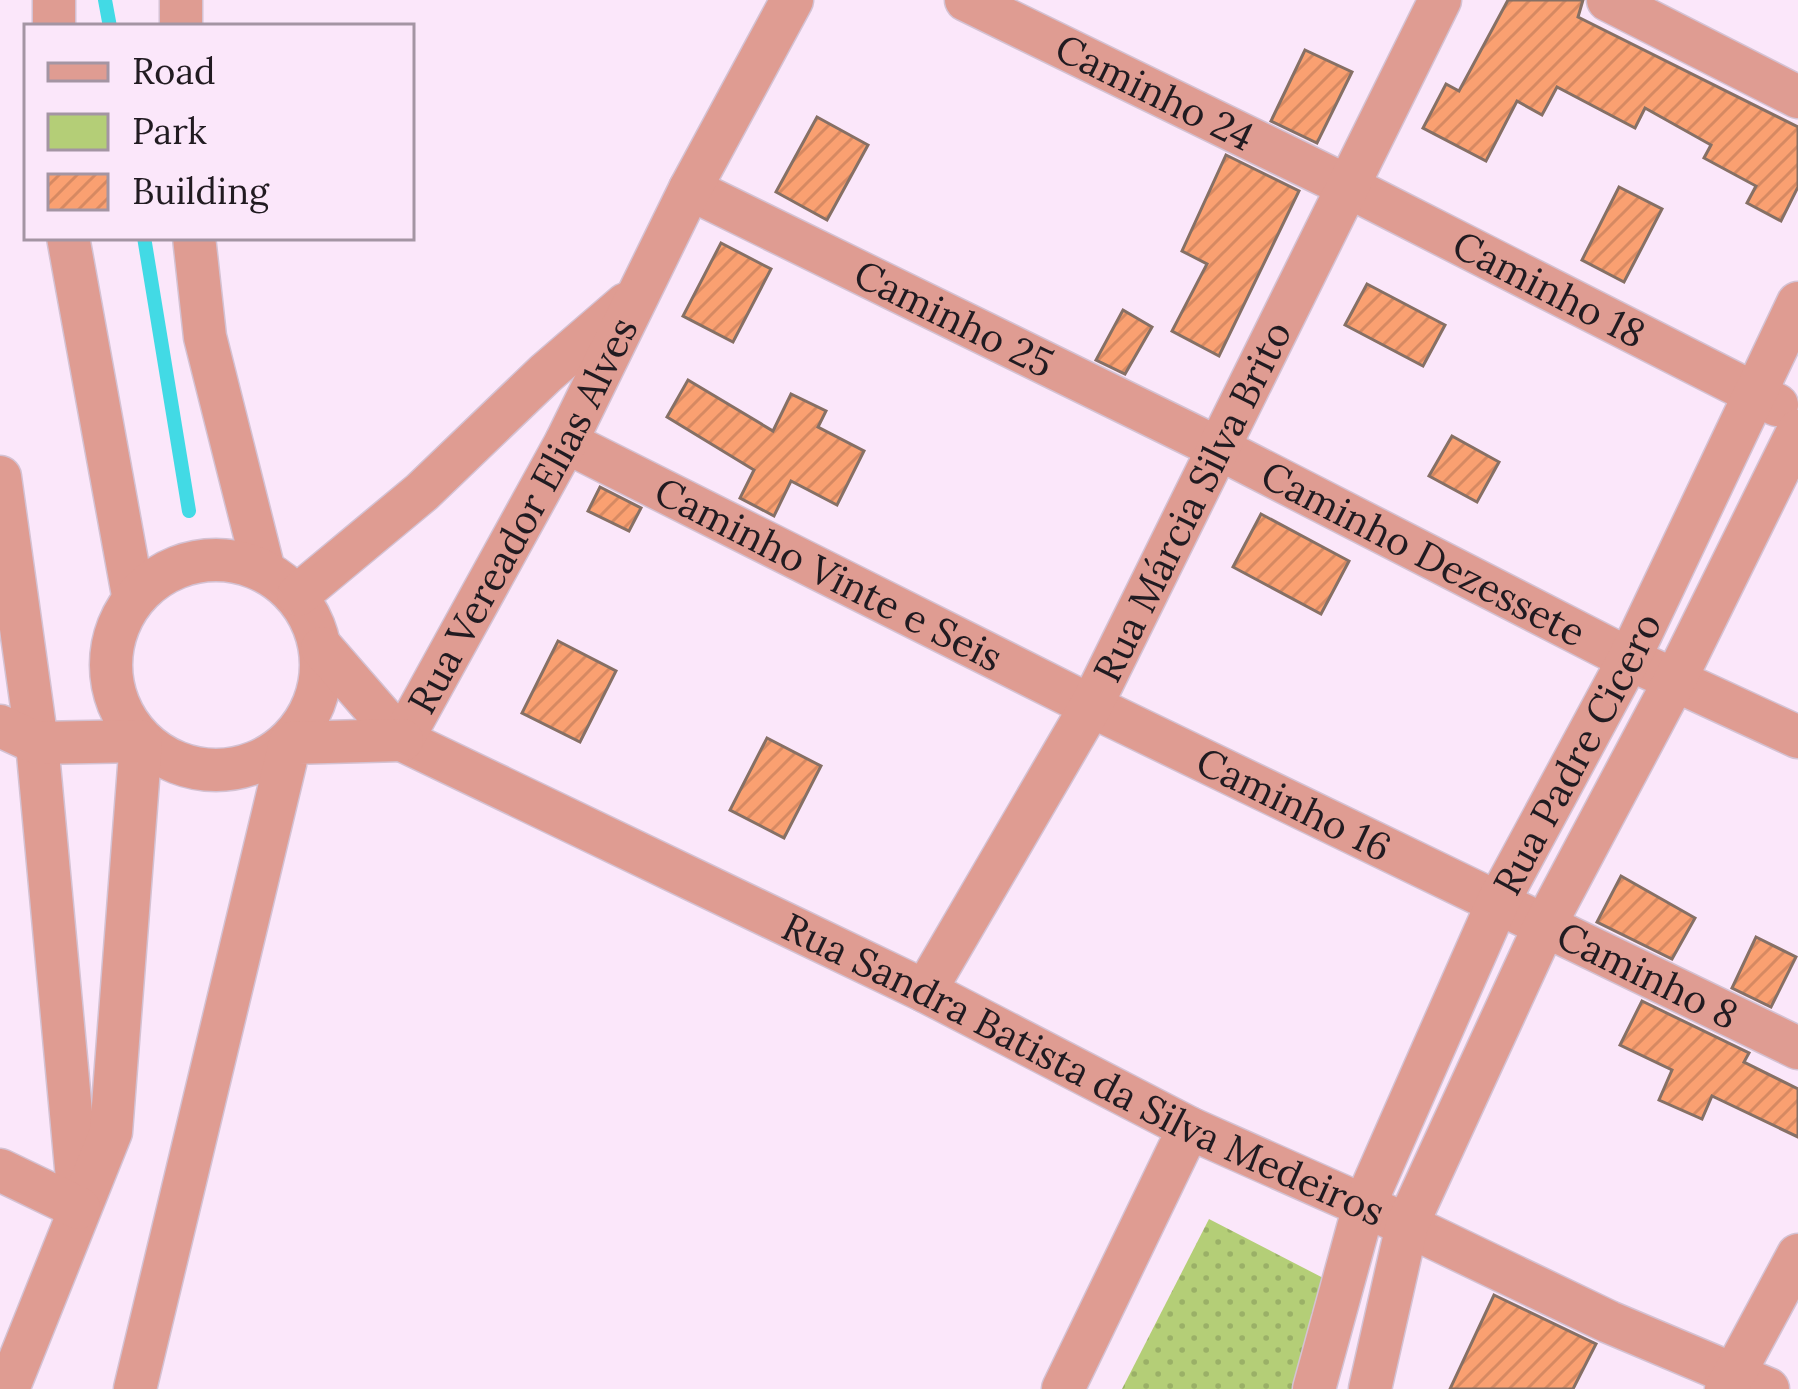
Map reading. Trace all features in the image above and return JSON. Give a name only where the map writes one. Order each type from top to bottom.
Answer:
[{"type":"street","name":"Rua Vereador Elias Alves","points":[[402,740],[566,442],[690,189],[792,0]]},
{"type":"street","name":"Caminho 24","points":[[966,0],[1346,185]]},
{"type":"street","name":"Rua Márcia Silva Brito","points":[[925,991],[1091,706],[1440,0]]},
{"type":"street","points":[[1608,0],[1798,97]]},
{"type":"street","name":"Caminho 18","points":[[1346,185],[1754,390],[1798,418]]},
{"type":"street","name":"Caminho 25","points":[[690,189],[1216,447]]},
{"type":"street","points":[[8,1389],[111,1132],[141,741],[110,685],[109,653],[133,595],[69,240]]},
{"type":"street","points":[[194,240],[205,337],[263,567]]},
{"type":"street","name":"Rua Vereador Elias Alves","points":[[298,595],[422,492],[546,373],[640,292]]},
{"type":"street","name":"Rua Padre Cicero","points":[[1314,1389],[1364,1207],[1498,902],[1629,659],[1798,303]]},
{"type":"street","points":[[1370,1389],[1407,1225],[1545,925],[1676,678],[1798,430]]},
{"type":"street","name":"Caminho Vinte e Seis","points":[[566,442],[1091,706]]},
{"type":"street","name":"Caminho Dezessete","points":[[1216,447],[1629,659],[1798,737]]},
{"type":"street","points":[[0,477],[19,734],[80,1208]]},
{"type":"street","points":[[133,595],[193,559],[263,567],[298,595],[322,648],[311,716],[290,743],[135,1389]]},
{"type":"street","name":"Rua Sandra Batista da Silva Medeiros","points":[[322,648],[402,740],[925,991],[1189,1128],[1742,1384]]},
{"type":"street","name":"Caminho 16","points":[[1091,706],[1498,902]]},
{"type":"street","points":[[19,734],[141,741],[199,770],[232,771],[290,743]]},
{"type":"street","name":"Rua Sandra Batista da Silva Medeiros","points":[[290,743],[402,740]]},
{"type":"street","name":"Caminho 8","points":[[1498,902],[1798,1048]]},
{"type":"street","points":[[1063,1389],[1189,1128]]},
{"type":"street","points":[[0,1170],[80,1208]]},
{"type":"street","points":[[1742,1384],[1798,1256]]},
{"type":"green space","points":[[1209,1219],[1331,1282],[1295,1389],[1122,1389]]},
{"type":"building","points":[[1508,0],[1583,0],[1578,17],[1798,127],[1798,187],[1781,221],[1747,203],[1756,186],[1704,158],[1711,145],[1645,108],[1635,128],[1557,87],[1542,115],[1517,101],[1486,161],[1423,128],[1446,84],[1459,91]]},
{"type":"building","points":[[1305,50],[1352,72],[1317,143],[1271,121]]},
{"type":"building","points":[[817,117],[868,145],[827,220],[776,192]]},
{"type":"building","points":[[1226,155],[1299,191],[1219,356],[1172,331],[1207,264],[1182,251]]},
{"type":"building","points":[[1619,187],[1662,209],[1624,282],[1582,260]]},
{"type":"building","points":[[721,243],[771,269],[733,342],[683,316]]},
{"type":"building","points":[[1367,284],[1445,325],[1423,366],[1345,325]]},
{"type":"building","points":[[1123,310],[1152,327],[1125,374],[1096,360]]},
{"type":"building","points":[[688,380],[773,431],[791,394],[826,411],[818,427],[864,451],[837,505],[791,481],[774,516],[740,498],[754,470],[667,417]]},
{"type":"building","points":[[1452,436],[1499,462],[1477,502],[1429,476]]},
{"type":"building","points":[[600,487],[641,508],[629,531],[588,511]]},
{"type":"building","points":[[1261,514],[1349,561],[1321,614],[1233,567]]},
{"type":"building","points":[[558,641],[616,671],[580,742],[522,713]]},
{"type":"building","points":[[767,738],[821,766],[784,838],[730,810]]},
{"type":"building","points":[[1621,876],[1695,918],[1672,959],[1597,922]]},
{"type":"building","points":[[1756,937],[1796,957],[1771,1007],[1732,988]]},
{"type":"building","points":[[1642,1001],[1749,1053],[1744,1062],[1798,1089],[1798,1137],[1712,1096],[1702,1119],[1659,1100],[1672,1070],[1620,1045]]},
{"type":"building","points":[[1494,1295],[1596,1344],[1573,1389],[1450,1389]]},
{"type":"waterway","points":[[105,0],[109,24]]},
{"type":"waterway","points":[[144,240],[189,511]]}]
